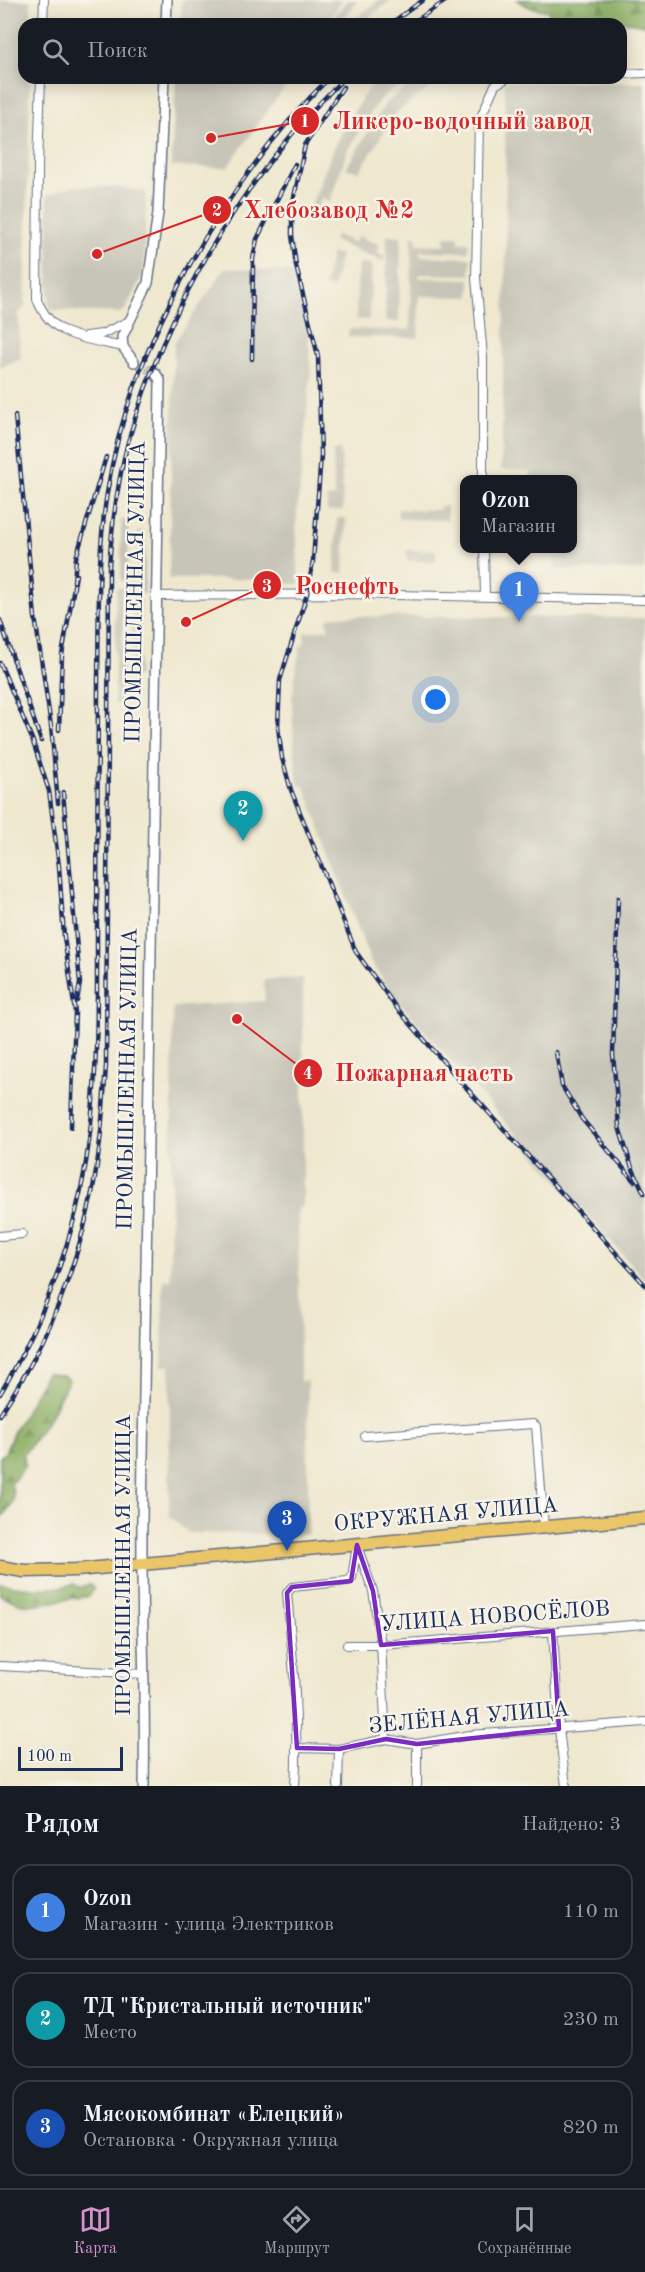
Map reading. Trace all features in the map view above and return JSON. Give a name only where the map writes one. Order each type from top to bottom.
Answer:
[{"type":"highway","name":"ОКРУЖНАЯ УЛИЦА","points":[[0,1567],[24,1571],[76,1570],[645,1518]]},
{"type":"street","points":[[43,18],[44,0]]},
{"type":"street","points":[[166,18],[167,0]]},
{"type":"street","points":[[627,74],[645,73]]},
{"type":"street","points":[[41,84],[37,299],[42,314],[54,326],[74,336],[123,347]]},
{"type":"street","points":[[134,362],[123,347],[122,337],[148,283],[158,213],[164,84]]},
{"type":"street","points":[[483,475],[483,357],[476,279],[479,121],[497,84]]},
{"type":"street","points":[[74,336],[102,334],[129,321]]},
{"type":"street","name":"ПРОМЫШЛЕННАЯ УЛИЦА","points":[[144,1786],[141,1565],[160,380],[155,373]]},
{"type":"street","points":[[484,553],[485,597]]},
{"type":"street","points":[[155,596],[347,594],[645,600]]},
{"type":"street","points":[[0,1236],[22,1234]]},
{"type":"street","points":[[365,1436],[533,1424],[536,1426],[544,1527]]},
{"type":"street","points":[[357,1545],[374,1591],[381,1645],[386,1739]]},
{"type":"street","points":[[295,1786],[297,1748],[294,1668],[287,1593],[292,1587],[348,1581],[352,1578],[357,1545]]},
{"type":"street","name":"УЛИЦА НОВОСЁЛОВ","points":[[347,1645],[381,1645],[645,1623]]},
{"type":"street","points":[[553,1631],[559,1729],[566,1786]]},
{"type":"street","points":[[0,1666],[143,1674]]},
{"type":"street","name":"ЗЕЛЁНАЯ УЛИЦА","points":[[297,1748],[339,1749],[386,1739],[417,1744],[470,1736],[645,1722]]},
{"type":"street","points":[[417,1744],[417,1786]]},
{"type":"street","points":[[338,1786],[339,1749]]},
{"type":"highlighted area","points":[[357,1545],[373,1591],[381,1645],[553,1631],[559,1729],[417,1744],[386,1739],[339,1749],[297,1748],[287,1593],[292,1587],[351,1581]]},
{"type":"shaded area","points":[[0,0],[30,0],[30,18],[18,18],[18,84],[30,84],[25,307],[18,314],[21,358],[0,368]]},
{"type":"shaded area","points":[[182,0],[342,0],[330,18],[180,18]]},
{"type":"shaded area","points":[[347,0],[358,0],[344,18],[334,18]]},
{"type":"shaded area","points":[[379,0],[391,0],[368,18],[356,18]]},
{"type":"shaded area","points":[[645,83],[645,570],[555,569],[555,553],[577,553],[577,475],[530,475],[530,471],[501,470],[506,249],[505,84]]},
{"type":"shaded area","points":[[176,84],[287,84],[227,168],[171,166]]},
{"type":"shaded area","points":[[375,84],[399,84],[379,100],[348,149],[330,201],[322,198],[317,208],[311,206],[335,145],[367,90]]},
{"type":"shaded area","points":[[411,84],[433,84],[396,113],[359,172],[346,168],[385,104]]},
{"type":"shaded area","points":[[72,186],[115,187],[146,192],[142,276],[125,310],[119,313],[49,310],[48,195]]},
{"type":"shaded area","points":[[335,234],[355,243],[358,236],[380,245],[377,252],[385,256],[383,261],[333,241]]},
{"type":"shaded area","points":[[387,235],[401,236],[399,322],[385,321]]},
{"type":"shaded area","points":[[412,236],[416,236],[417,244],[445,245],[445,236],[459,236],[459,243],[469,243],[468,252],[420,251],[420,256],[471,258],[470,275],[420,274],[419,278],[470,279],[470,297],[419,296],[418,338],[348,337],[349,329],[410,330]]},
{"type":"shaded area","points":[[332,253],[341,255],[333,288],[324,286]]},
{"type":"shaded area","points":[[358,263],[372,264],[369,320],[356,319]]},
{"type":"shaded area","points":[[225,268],[291,272],[307,321],[311,371],[296,524],[299,584],[256,585],[255,579],[169,579],[174,343]]},
{"type":"shaded area","points":[[333,450],[341,450],[343,510],[327,511],[327,497],[334,497]]},
{"type":"shaded area","points":[[440,506],[447,506],[447,520],[398,519],[398,509],[439,510]]},
{"type":"shaded area","points":[[337,518],[346,518],[344,573],[335,573]]},
{"type":"shaded area","points":[[121,520],[129,520],[128,581],[121,581]]},
{"type":"shaded area","points":[[138,531],[146,532],[145,594],[137,593]]},
{"type":"shaded area","points":[[407,550],[436,550],[436,561],[407,561]]},
{"type":"shaded area","points":[[116,588],[123,588],[122,704],[114,704]]},
{"type":"shaded area","points":[[134,600],[141,600],[139,676],[132,676]]},
{"type":"shaded area","points":[[330,617],[645,618],[645,1280],[399,1002],[371,963],[305,787],[298,784],[294,749],[292,698],[300,646],[304,644],[304,632],[329,629],[327,620]]},
{"type":"shaded area","points":[[303,978],[303,1207],[298,1208],[300,1381],[308,1381],[308,1534],[189,1533],[169,1516],[170,1366],[162,1366],[163,1280],[170,1280],[173,1007],[265,1001],[264,980]]},
{"type":"green space","points":[[517,0],[645,0],[645,25],[627,22],[627,18],[588,15],[588,18],[549,18],[549,11],[529,7]]},
{"type":"green space","points":[[47,1373],[64,1376],[69,1380],[47,1422],[24,1454],[25,1466],[11,1484],[14,1495],[12,1503],[0,1519],[0,1456],[5,1453],[13,1433]]},
{"type":"green space","points":[[0,1584],[46,1588],[73,1584],[81,1588],[90,1584],[94,1588],[89,1597],[31,1605],[22,1604],[0,1595]]},
{"type":"tunnel","points":[[134,362],[155,373]]},
{"type":"railway","points":[[398,18],[423,0]]},
{"type":"railway","points":[[420,18],[447,0]]},
{"type":"railway","points":[[0,1394],[18,1363],[48,1298],[71,1229],[87,1159],[97,1025],[100,563],[107,493],[119,438],[136,381],[159,325],[187,269],[219,216],[254,165],[291,119],[323,84]]},
{"type":"railway","points":[[0,1415],[33,1360],[61,1298],[83,1232],[98,1158],[106,1066],[109,567],[116,504],[128,442],[144,391],[164,341],[213,246],[273,157],[307,116],[338,84]]},
{"type":"railway","points":[[343,87],[305,145],[292,207],[292,235],[296,266],[318,356],[321,455],[313,561],[307,594],[280,680],[278,727],[282,758],[291,790],[356,952],[395,1006],[645,1285]]},
{"type":"railway","points":[[252,359],[253,259],[257,239],[295,164]]},
{"type":"railway","points":[[15,416],[35,617],[51,726],[58,803]]},
{"type":"railway","points":[[74,582],[76,558],[106,457]]},
{"type":"railway","points":[[59,730],[62,655],[76,575]]},
{"type":"railway","points":[[0,620],[41,741]]},
{"type":"railway","points":[[0,663],[32,739],[49,791],[59,866],[64,937],[75,1012],[71,1127]]},
{"type":"railway","points":[[63,792],[80,983],[77,1001]]},
{"type":"railway","points":[[618,898],[613,1054],[619,1127],[631,1165],[644,1193]]},
{"type":"railway","points":[[556,1052],[562,1086],[582,1119],[634,1181]]},
{"type":"place","name":"Ликеро-водочный завод","points":[[211,138]]},
{"type":"place","name":"Хлебозавод №2","points":[[97,254]]},
{"type":"place","name":"Роснефть","points":[[186,622]]},
{"type":"place","name":"Ozon","points":[[519,622]]},
{"type":"place","name":"ТД \"Кристальный источник\"","points":[[243,841]]},
{"type":"place","name":"Пожарная часть","points":[[237,1019]]},
{"type":"place","name":"Мясокомбинат «Елецкий»","points":[[287,1551]]}]
